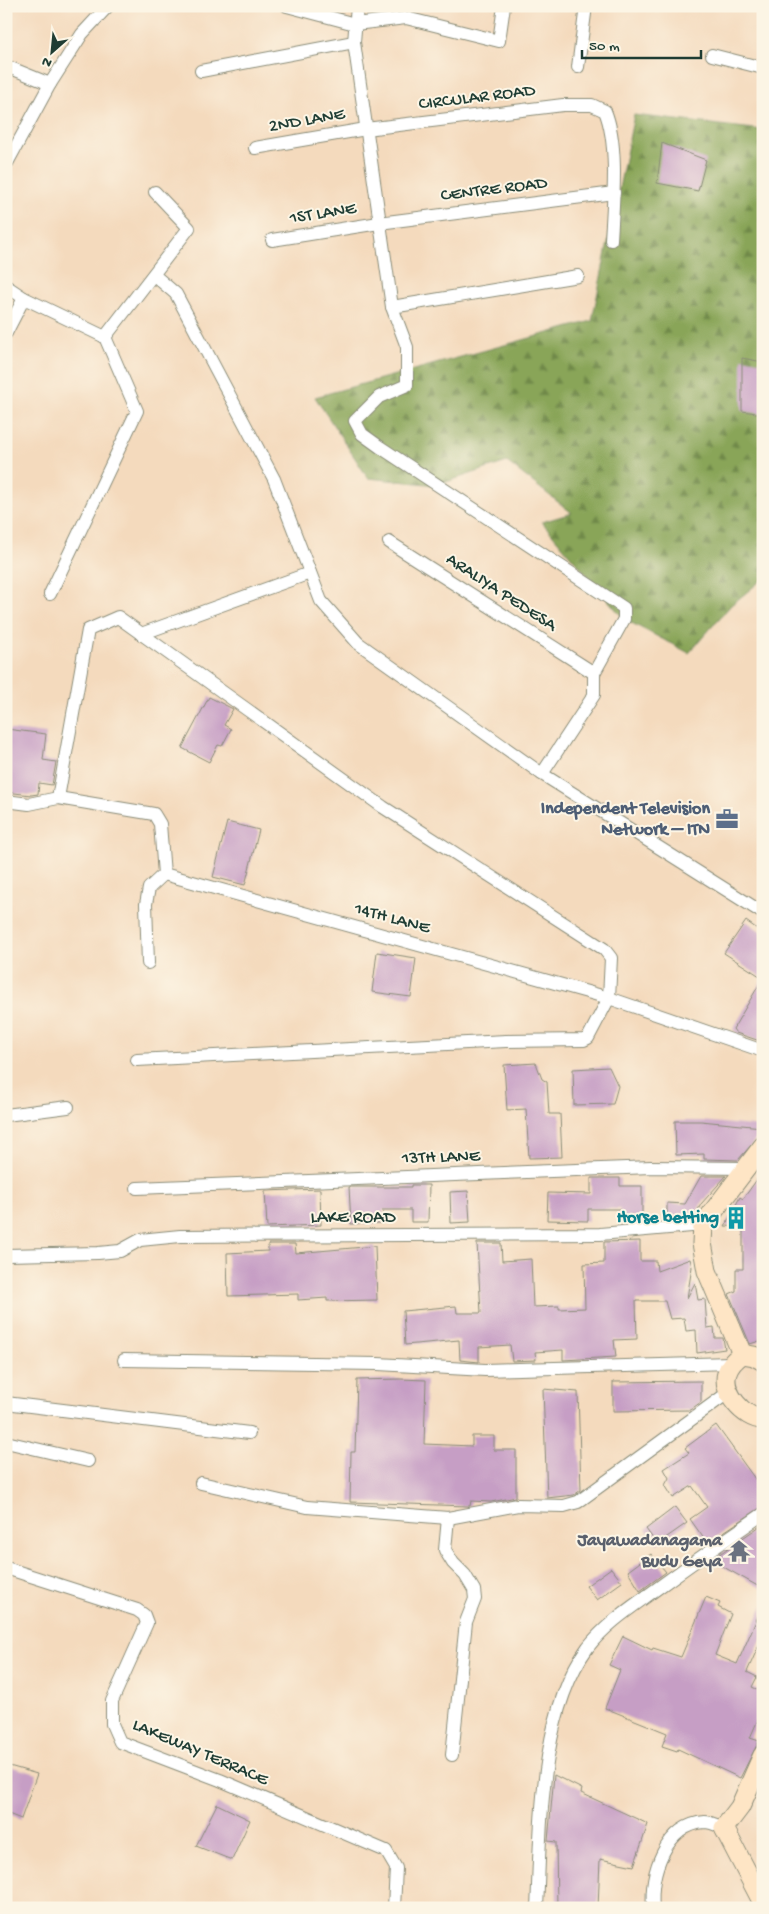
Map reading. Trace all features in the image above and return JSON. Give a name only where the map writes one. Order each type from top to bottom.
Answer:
[{"type":"street","points":[[6,165],[50,84],[82,34],[108,6]]},
{"type":"street","points":[[287,6],[355,24],[380,21],[407,12],[499,41],[504,6]]},
{"type":"street","points":[[357,6],[354,42],[378,223],[392,307],[408,347],[407,386],[380,397],[355,421],[362,434],[624,608],[624,619],[594,673],[594,695],[542,774]]},
{"type":"street","points":[[578,67],[586,6]]},
{"type":"street","points":[[200,71],[354,42]]},
{"type":"street","points":[[712,55],[763,68]]},
{"type":"street","points":[[6,66],[50,84]]},
{"type":"street","name":"CIRCULAR ROAD","points":[[366,129],[563,106],[592,105],[605,111],[610,124],[614,192]]},
{"type":"street","name":"2ND LANE","points":[[254,148],[366,129]]},
{"type":"street","points":[[105,337],[189,228],[155,192]]},
{"type":"street","points":[[611,240],[614,192]]},
{"type":"street","name":"CENTRE ROAD","points":[[378,223],[614,192]]},
{"type":"street","name":"1ST LANE","points":[[272,240],[378,223]]},
{"type":"street","points":[[154,275],[176,294],[274,479],[321,602],[358,644],[542,774],[763,913]]},
{"type":"street","points":[[392,307],[578,276]]},
{"type":"street","points":[[6,286],[24,298],[105,337],[137,411],[50,594]]},
{"type":"street","points":[[6,333],[24,298]]},
{"type":"street","name":"ARALIYA PEDESA","points":[[389,542],[594,673]]},
{"type":"street","points":[[141,634],[310,573]]},
{"type":"street","points":[[58,798],[88,630],[118,617],[383,807],[604,949],[611,958],[609,998],[588,1038],[584,1040],[506,1041],[137,1060]]},
{"type":"street","points":[[6,801],[29,804],[58,798],[154,814],[160,824],[164,874],[149,888],[146,904],[148,963]]},
{"type":"street","name":"14TH LANE","points":[[164,874],[609,998],[763,1050]]},
{"type":"street","points":[[6,1115],[68,1107]]},
{"type":"street","points":[[737,1359],[707,1271],[702,1242],[703,1225],[763,1146]]},
{"type":"street","name":"13TH LANE","points":[[137,1188],[651,1167],[746,1168]]},
{"type":"street","name":"LAKE ROAD","points":[[6,1255],[120,1251],[140,1240],[180,1236],[600,1234],[703,1225]]},
{"type":"street","points":[[124,1360],[378,1364],[485,1370],[737,1359],[754,1356],[763,1361]]},
{"type":"street","points":[[737,1359],[726,1375],[729,1392],[737,1405],[749,1416],[763,1419]]},
{"type":"street","points":[[201,1483],[307,1507],[448,1518],[518,1505],[564,1506],[578,1502],[729,1392]]},
{"type":"street","points":[[6,1403],[249,1433]]},
{"type":"street","points":[[6,1442],[88,1462]]},
{"type":"street","points":[[537,1908],[543,1793],[560,1704],[572,1672],[589,1646],[610,1624],[727,1537],[763,1514]]},
{"type":"street","points":[[448,1518],[445,1550],[453,1563],[465,1575],[474,1590],[475,1599],[466,1622],[452,1755]]},
{"type":"street","name":"LAKEWAY TERRACE","points":[[6,1568],[137,1610],[144,1615],[148,1623],[112,1702],[112,1724],[120,1742],[220,1780],[386,1850],[396,1868],[394,1908]]},
{"type":"street","points":[[724,1828],[740,1807],[763,1756]]},
{"type":"street","points":[[653,1908],[655,1874],[668,1842],[684,1827],[707,1822],[724,1828],[763,1903]]},
{"type":"green space","points":[[634,115],[763,130],[763,579],[731,605],[689,653],[624,619],[542,522],[572,513],[507,462],[437,485],[368,478],[315,397],[592,321]]},
{"type":"building","points":[[662,143],[706,160],[698,191],[657,183]]},
{"type":"building","points":[[742,358],[763,362],[763,414],[742,411]]},
{"type":"building","points":[[209,697],[233,709],[224,725],[231,729],[222,746],[218,745],[209,762],[182,748]]},
{"type":"building","points":[[6,729],[46,734],[43,760],[56,762],[52,785],[39,783],[38,794],[6,792]]},
{"type":"building","points":[[227,822],[259,830],[245,885],[213,877]]},
{"type":"building","points":[[746,921],[763,933],[763,978],[724,953]]},
{"type":"building","points":[[377,952],[416,958],[411,997],[372,992]]},
{"type":"building","points":[[763,978],[763,1042],[736,1033],[733,1029]]},
{"type":"building","points":[[536,1063],[542,1079],[547,1082],[549,1114],[560,1114],[562,1157],[529,1158],[526,1109],[507,1110],[504,1065]]},
{"type":"building","points":[[609,1067],[618,1086],[613,1104],[574,1105],[573,1069]]},
{"type":"building","points":[[675,1121],[701,1121],[762,1127],[759,1136],[738,1160],[704,1159],[704,1154],[676,1155]]},
{"type":"building","points":[[763,1171],[763,1340],[750,1344],[729,1294],[736,1291],[736,1269],[743,1269],[743,1227],[725,1226],[740,1197],[743,1199]]},
{"type":"building","points":[[701,1176],[726,1176],[701,1204],[694,1218],[667,1219],[667,1203],[685,1204]]},
{"type":"building","points":[[591,1178],[620,1178],[620,1186],[642,1186],[642,1218],[620,1217],[620,1209],[588,1209],[588,1221],[547,1220],[548,1193],[591,1194]]},
{"type":"building","points":[[411,1185],[429,1185],[428,1222],[411,1222],[411,1210],[383,1210],[383,1223],[351,1224],[349,1187],[411,1187]]},
{"type":"building","points":[[320,1189],[321,1225],[267,1227],[265,1191]]},
{"type":"building","points":[[468,1191],[470,1222],[451,1223],[450,1192]]},
{"type":"building","points":[[640,1241],[640,1261],[656,1261],[657,1271],[690,1259],[692,1267],[687,1298],[695,1283],[698,1300],[705,1299],[707,1328],[714,1327],[715,1338],[723,1338],[725,1349],[697,1353],[696,1330],[686,1331],[684,1318],[670,1319],[665,1301],[636,1301],[637,1339],[614,1340],[616,1357],[563,1360],[563,1350],[535,1352],[536,1360],[512,1361],[510,1345],[479,1347],[479,1362],[460,1360],[459,1340],[405,1345],[403,1311],[456,1306],[457,1313],[481,1313],[477,1243],[501,1243],[502,1261],[531,1259],[533,1307],[559,1306],[559,1309],[585,1308],[584,1264],[604,1263],[604,1242]]},
{"type":"building","points":[[268,1244],[295,1244],[296,1253],[375,1246],[377,1300],[327,1301],[327,1298],[298,1300],[298,1294],[228,1296],[227,1253],[268,1251]]},
{"type":"building","points":[[357,1380],[426,1380],[424,1444],[472,1446],[472,1436],[494,1436],[494,1450],[516,1450],[516,1497],[491,1502],[471,1501],[470,1506],[350,1502],[351,1452],[355,1452]]},
{"type":"building","points":[[701,1381],[701,1402],[690,1410],[613,1411],[613,1382]]},
{"type":"building","points":[[543,1389],[578,1392],[581,1490],[574,1495],[547,1498]]},
{"type":"building","points":[[716,1425],[763,1490],[763,1506],[707,1543],[690,1519],[707,1507],[692,1486],[673,1498],[665,1485],[669,1478],[664,1469],[689,1453],[685,1448]]},
{"type":"building","points":[[675,1507],[687,1523],[657,1544],[646,1529]]},
{"type":"building","name":"Jayawadanagama Budu Geya","points":[[763,1524],[763,1589],[711,1560]]},
{"type":"building","points":[[651,1554],[666,1572],[640,1591],[628,1571]]},
{"type":"building","points":[[611,1568],[622,1582],[597,1600],[586,1586]]},
{"type":"building","points":[[706,1597],[720,1603],[718,1607],[731,1614],[715,1655],[737,1664],[763,1605],[763,1636],[747,1672],[757,1677],[752,1687],[763,1692],[763,1708],[750,1738],[759,1741],[740,1778],[678,1749],[677,1751],[662,1746],[667,1733],[605,1708],[620,1670],[609,1665],[623,1636],[652,1650],[653,1648],[681,1657]]},
{"type":"building","points":[[6,1765],[37,1774],[21,1819],[6,1813]]},
{"type":"building","points":[[554,1775],[582,1789],[581,1793],[648,1824],[634,1866],[600,1859],[598,1908],[557,1908],[556,1842],[548,1841]]},
{"type":"building","points":[[217,1804],[250,1820],[232,1860],[196,1846]]},
{"type":"place","name":"Independent Television Network – ITN","points":[[727,819]]},
{"type":"place","name":"Horse betting","points":[[736,1218]]},
{"type":"place","name":"Jayawadanagama Budu Geya","points":[[739,1551]]}]
